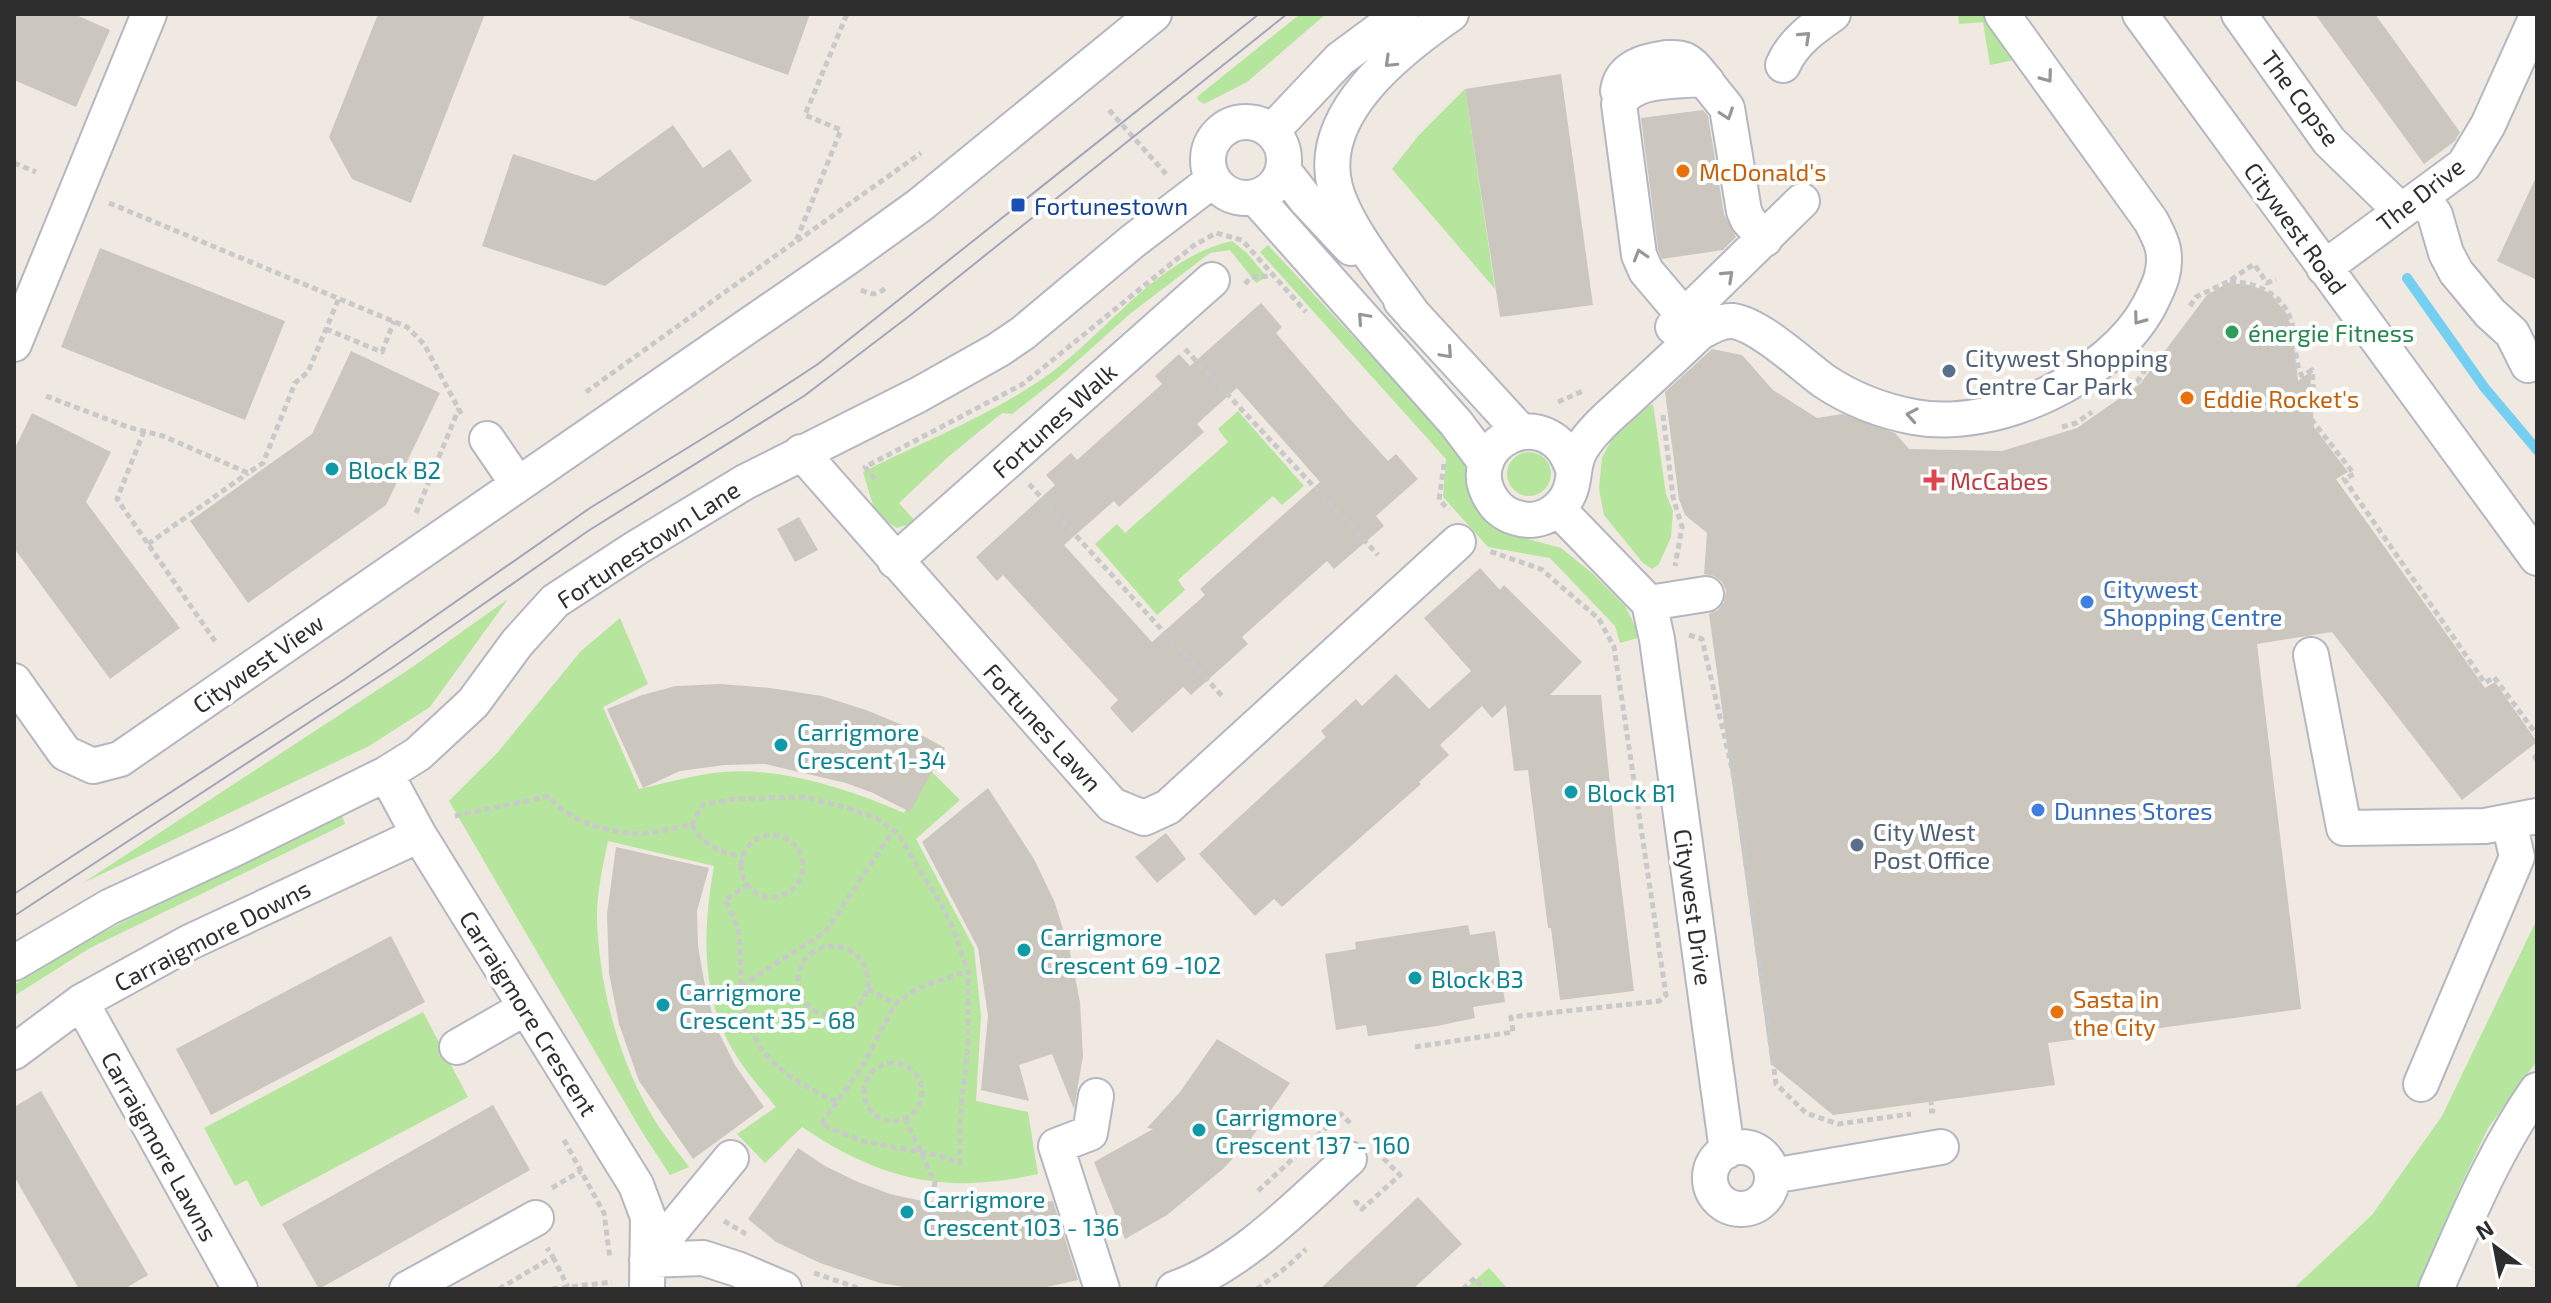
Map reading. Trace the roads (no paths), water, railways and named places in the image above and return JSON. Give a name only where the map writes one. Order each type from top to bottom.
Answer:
[{"type":"street","points":[[14,344],[149,14]]},
{"type":"street","name":"Citywest View","points":[[14,681],[65,753],[93,766],[120,759],[848,257],[920,205],[1154,14]]},
{"type":"street","points":[[1272,131],[1340,59],[1401,14]]},
{"type":"street","points":[[1415,317],[1348,218],[1335,188],[1331,157],[1343,121],[1370,84],[1390,61],[1451,14]]},
{"type":"street","points":[[1783,65],[1798,42],[1833,14]]},
{"type":"street","points":[[1802,201],[1581,413],[1568,422],[1534,421],[1499,443],[1486,463],[1484,477],[1494,504],[1517,519],[1546,517],[1558,509],[1567,498],[1573,469],[1584,444],[1699,333],[1713,325],[1732,321],[1762,334],[1852,398],[1916,417],[1957,418],[1999,412],[2040,397],[2080,377],[2117,349],[2145,312],[2164,277],[2163,248],[2151,221],[2002,14]]},
{"type":"street","name":"Citywest Road","points":[[2140,14],[2537,558]]},
{"type":"street","name":"The Copse","points":[[2239,14],[2329,141],[2412,204]]},
{"type":"street","name":"The Drive","points":[[2324,268],[2464,165],[2488,125],[2537,16]]},
{"type":"street","points":[[1689,312],[1674,304],[1646,271],[1639,255],[1619,104],[1624,94],[1635,87],[1698,79],[1707,83],[1727,108],[1744,211],[1765,239]]},
{"type":"street","points":[[1250,121],[1272,131],[1283,149],[1283,170],[1273,187],[1255,197],[1243,199],[1221,190],[1208,169],[1210,145],[1226,127],[1238,122],[1250,121]]},
{"type":"street","points":[[1283,170],[1307,201],[1415,317],[1548,436],[1560,443],[1573,469]]},
{"type":"street","name":"Fortunestown Lane","points":[[14,963],[109,907],[386,774],[418,754],[473,703],[517,643],[555,601],[745,482],[918,395],[998,350],[1213,180]]},
{"type":"street","points":[[1255,197],[1456,423],[1486,463]]},
{"type":"street","points":[[2412,204],[2435,215],[2446,253],[2456,272],[2490,313],[2512,333],[2528,365]]},
{"type":"street","name":"Fortunes Walk","points":[[895,561],[1223,287]]},
{"type":"street","points":[[476,429],[517,483]]},
{"type":"street","name":"Fortunes Lawn","points":[[801,452],[1112,805],[1144,818],[1168,807],[1458,542]]},
{"type":"street","points":[[1558,509],[1649,603],[1706,594]]},
{"type":"street","name":"Citywest Drive","points":[[1649,603],[1657,639],[1727,1151]]},
{"type":"street","points":[[2311,655],[2344,828],[2485,826],[2523,819],[2517,857],[2421,1084]]},
{"type":"street","name":"Carraigmore Crescent","points":[[386,774],[419,835],[636,1185],[648,1217],[647,1274]]},
{"type":"street","name":"Carraigmore Downs","points":[[14,1052],[81,1002],[190,942],[419,835]]},
{"type":"street","name":"Carraigmore Lawns","points":[[81,1002],[240,1289]]},
{"type":"street","points":[[457,1047],[525,1008]]},
{"type":"street","points":[[2436,1289],[2475,1201],[2517,1119],[2537,1090]]},
{"type":"street","points":[[1096,1096],[1090,1133],[1056,1146],[1102,1289]]},
{"type":"street","points":[[1772,1176],[1941,1147]]},
{"type":"street","points":[[1736,1148],[1756,1151],[1769,1166],[1772,1176],[1766,1196],[1758,1203],[1738,1209],[1720,1201],[1711,1184],[1713,1165],[1727,1151],[1736,1148]]},
{"type":"street","points":[[647,1274],[731,1158]]},
{"type":"street","points":[[1174,1289],[1200,1280],[1273,1229],[1349,1159]]},
{"type":"street","points":[[407,1289],[541,1205]]},
{"type":"street","points":[[647,1274],[703,1258],[784,1289]]},
{"type":"waterway","points":[[2407,278],[2484,387],[2537,450]]},
{"type":"tram line","points":[[14,894],[345,679],[590,508],[818,364],[1259,14]]},
{"type":"tram line","points":[[14,916],[392,668],[588,531],[804,396],[908,317],[1287,14]]},
{"type":"place","name":"McDonald's","points":[[1683,171]]},
{"type":"place","name":"Fortunestown","points":[[1018,205]]},
{"type":"place","name":"énergie Fitness","points":[[2232,332]]},
{"type":"place","name":"Citywest Shopping Centre Car Park","points":[[1949,371]]},
{"type":"place","name":"Eddie Rocket's","points":[[2187,398]]},
{"type":"place","name":"Block B2","points":[[332,469]]},
{"type":"place","name":"McCabes","points":[[1934,480]]},
{"type":"place","name":"Citywest Shopping Centre","points":[[2087,602]]},
{"type":"place","name":"Carrigmore Crescent 1-34","points":[[781,745]]},
{"type":"place","name":"Block B1","points":[[1571,792]]},
{"type":"place","name":"Dunnes Stores","points":[[2038,810]]},
{"type":"place","name":"City West Post Office","points":[[1857,845]]},
{"type":"place","name":"Carrigmore Crescent 69 -102","points":[[1024,950]]},
{"type":"place","name":"Block B3","points":[[1415,978]]},
{"type":"place","name":"Carrigmore Crescent 35 - 68","points":[[663,1005]]},
{"type":"place","name":"Sasta in the City","points":[[2057,1012]]},
{"type":"place","name":"Carrigmore Crescent 137 - 160","points":[[1199,1130]]},
{"type":"place","name":"Carrigmore Crescent 103 - 136","points":[[907,1212]]}]
